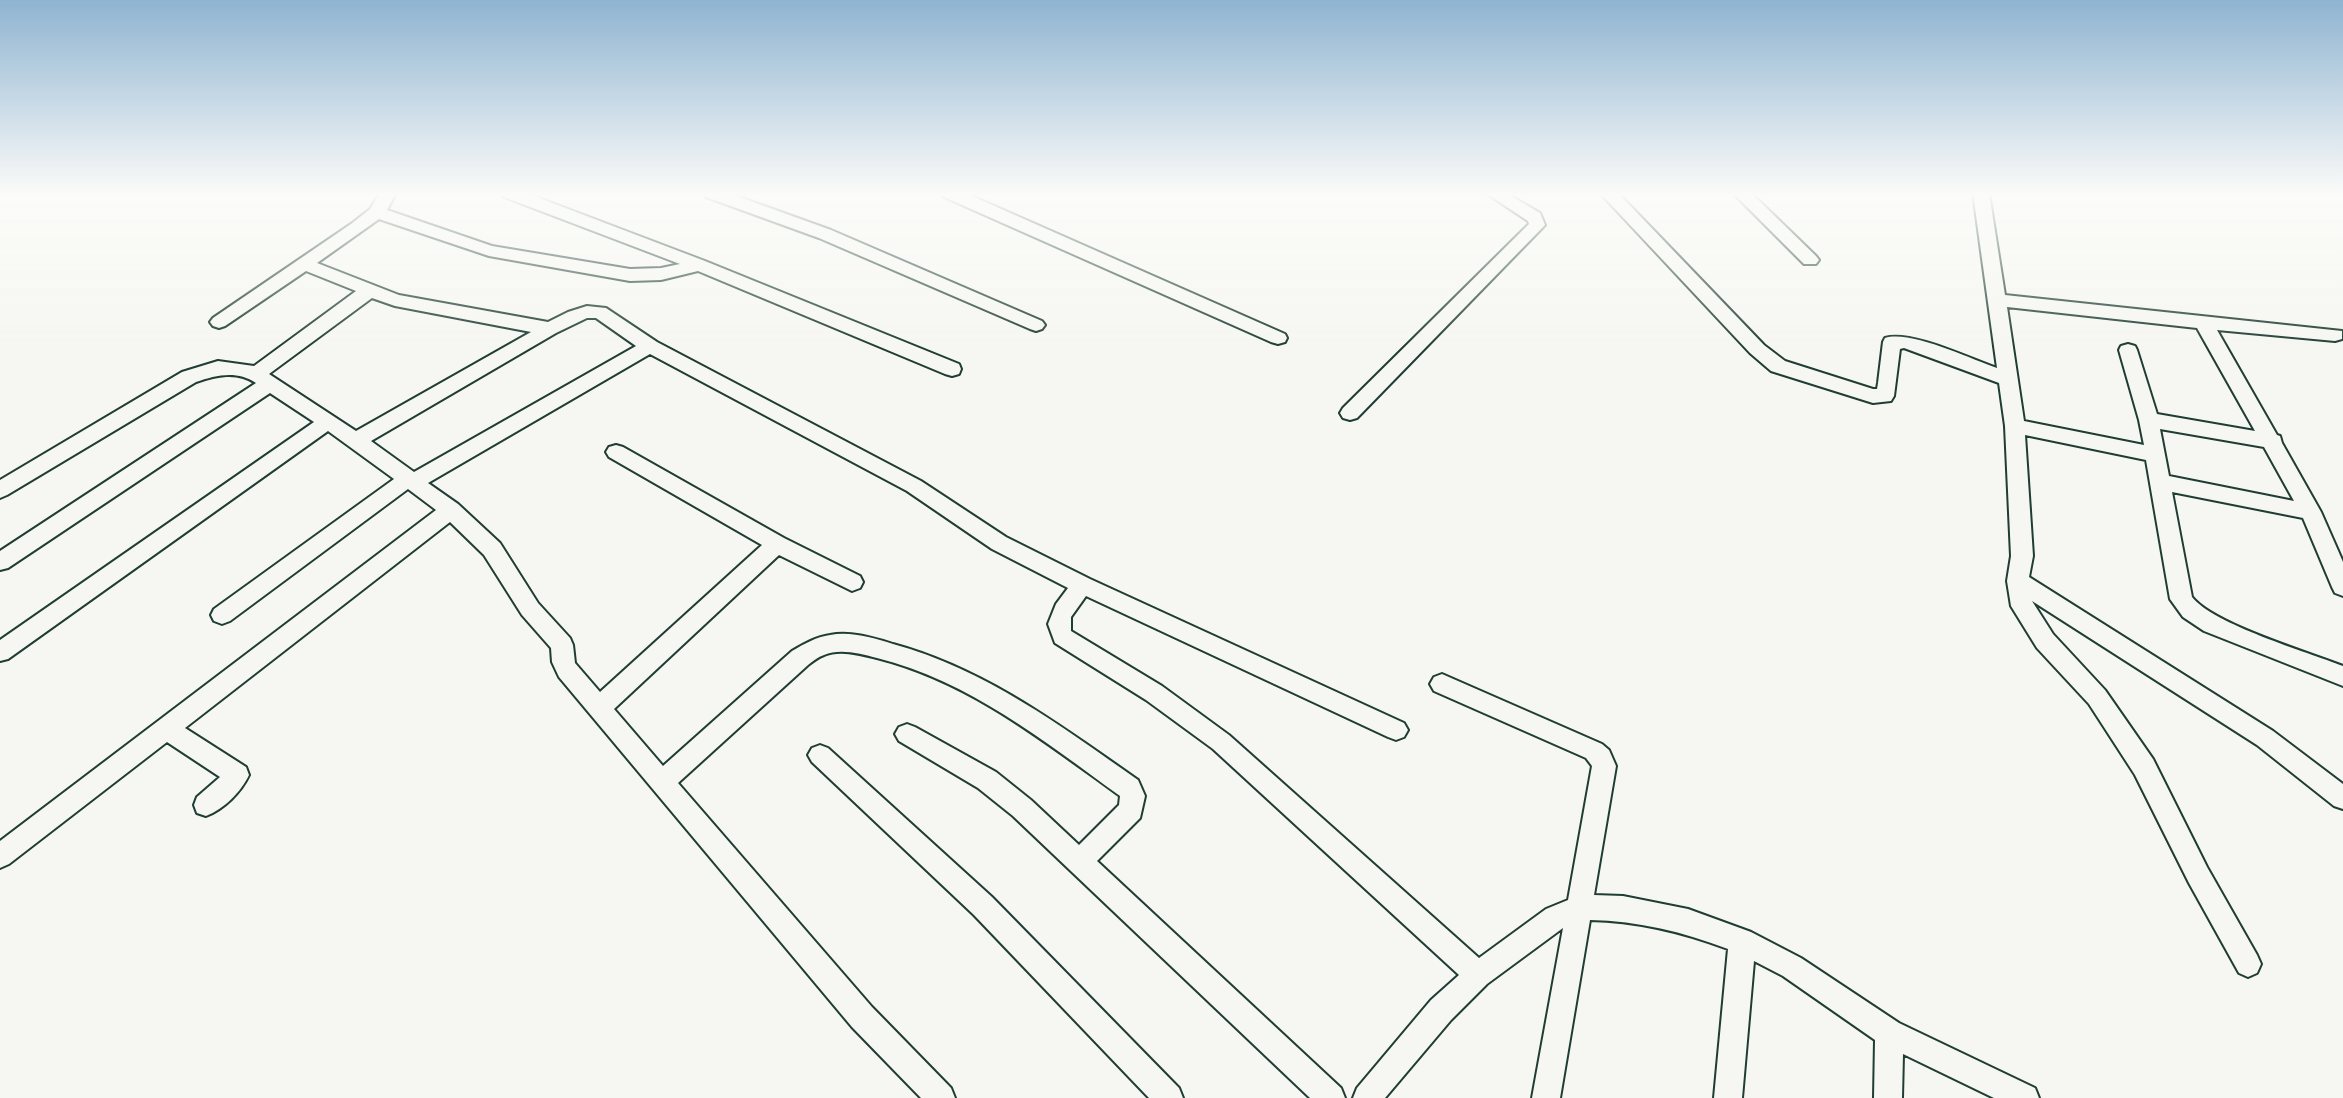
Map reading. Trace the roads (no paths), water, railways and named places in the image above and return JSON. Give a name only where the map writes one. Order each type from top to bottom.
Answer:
[{"type":"street","points":[[219,322],[306,265],[334,244]]},
{"type":"street","points":[[470,244],[489,251],[630,275],[661,274],[700,265]]},
{"type":"street","points":[[645,244],[952,369]]},
{"type":"street","points":[[848,244],[1036,324]]},
{"type":"street","points":[[1066,244],[1278,338]]},
{"type":"street","points":[[1350,413],[1518,244]]},
{"type":"street","points":[[1657,244],[1757,349],[1778,366],[1873,396],[1884,396],[1888,385],[1888,356],[1892,342],[1906,342],[2008,380]]},
{"type":"street","points":[[1794,244],[1810,260]]},
{"type":"street","points":[[1988,244],[2015,426],[2022,556],[2018,581],[2022,606],[2045,640],[2097,696],[2144,767],[2198,875],[2248,964]]},
{"type":"street","points":[[306,265],[368,291],[395,300],[550,329]]},
{"type":"street","points":[[0,562],[264,379],[368,291]]},
{"type":"street","points":[[1997,300],[2082,313],[2203,322],[2335,336]]},
{"type":"street","points":[[356,440],[550,329],[582,314],[592,311],[600,312],[650,346],[914,486],[1000,543],[1082,585],[1396,730]]},
{"type":"street","points":[[2203,322],[2311,512],[2343,587]]},
{"type":"street","points":[[222,615],[410,481],[650,346]]},
{"type":"street","points":[[2128,350],[2149,420],[2181,599],[2187,609],[2198,618],[2212,625],[2343,676]]},
{"type":"street","points":[[0,490],[189,377],[218,368],[232,368],[264,379],[356,440],[451,510],[492,548],[530,609],[562,645],[563,662],[567,670],[862,1017],[941,1098]]},
{"type":"street","points":[[2149,420],[2272,441]]},
{"type":"street","points":[[0,652],[327,422]]},
{"type":"street","points":[[2015,426],[2156,455]]},
{"type":"street","points":[[616,452],[777,544],[852,582]]},
{"type":"street","points":[[2161,482],[2311,512]]},
{"type":"street","points":[[0,856],[451,510]]},
{"type":"street","points":[[599,708],[777,544]]},
{"type":"street","points":[[2018,581],[2265,738],[2343,798]]},
{"type":"street","points":[[1082,585],[1058,621],[1058,630],[1063,637],[1154,693],[1220,742],[1282,795],[1478,975]]},
{"type":"street","points":[[662,782],[800,658],[816,648],[836,644],[856,644],[914,657],[973,684],[1018,710],[1128,788],[1133,796],[1130,810],[1079,862]]},
{"type":"street","points":[[1442,684],[1594,751],[1601,757],[1604,766],[1546,1098]]},
{"type":"street","points":[[166,728],[237,775],[227,787],[206,805]]},
{"type":"street","points":[[907,734],[988,780],[1022,808],[1331,1098]]},
{"type":"street","points":[[820,754],[983,906],[1169,1098]]},
{"type":"street","points":[[1367,1098],[1441,1010],[1478,975],[1555,918],[1580,907],[1623,908],[1688,920],[1742,941],[1792,967],[1889,1033],[2025,1098]]},
{"type":"street","points":[[1728,1098],[1742,941]]},
{"type":"street","points":[[1888,1098],[1889,1033]]}]
